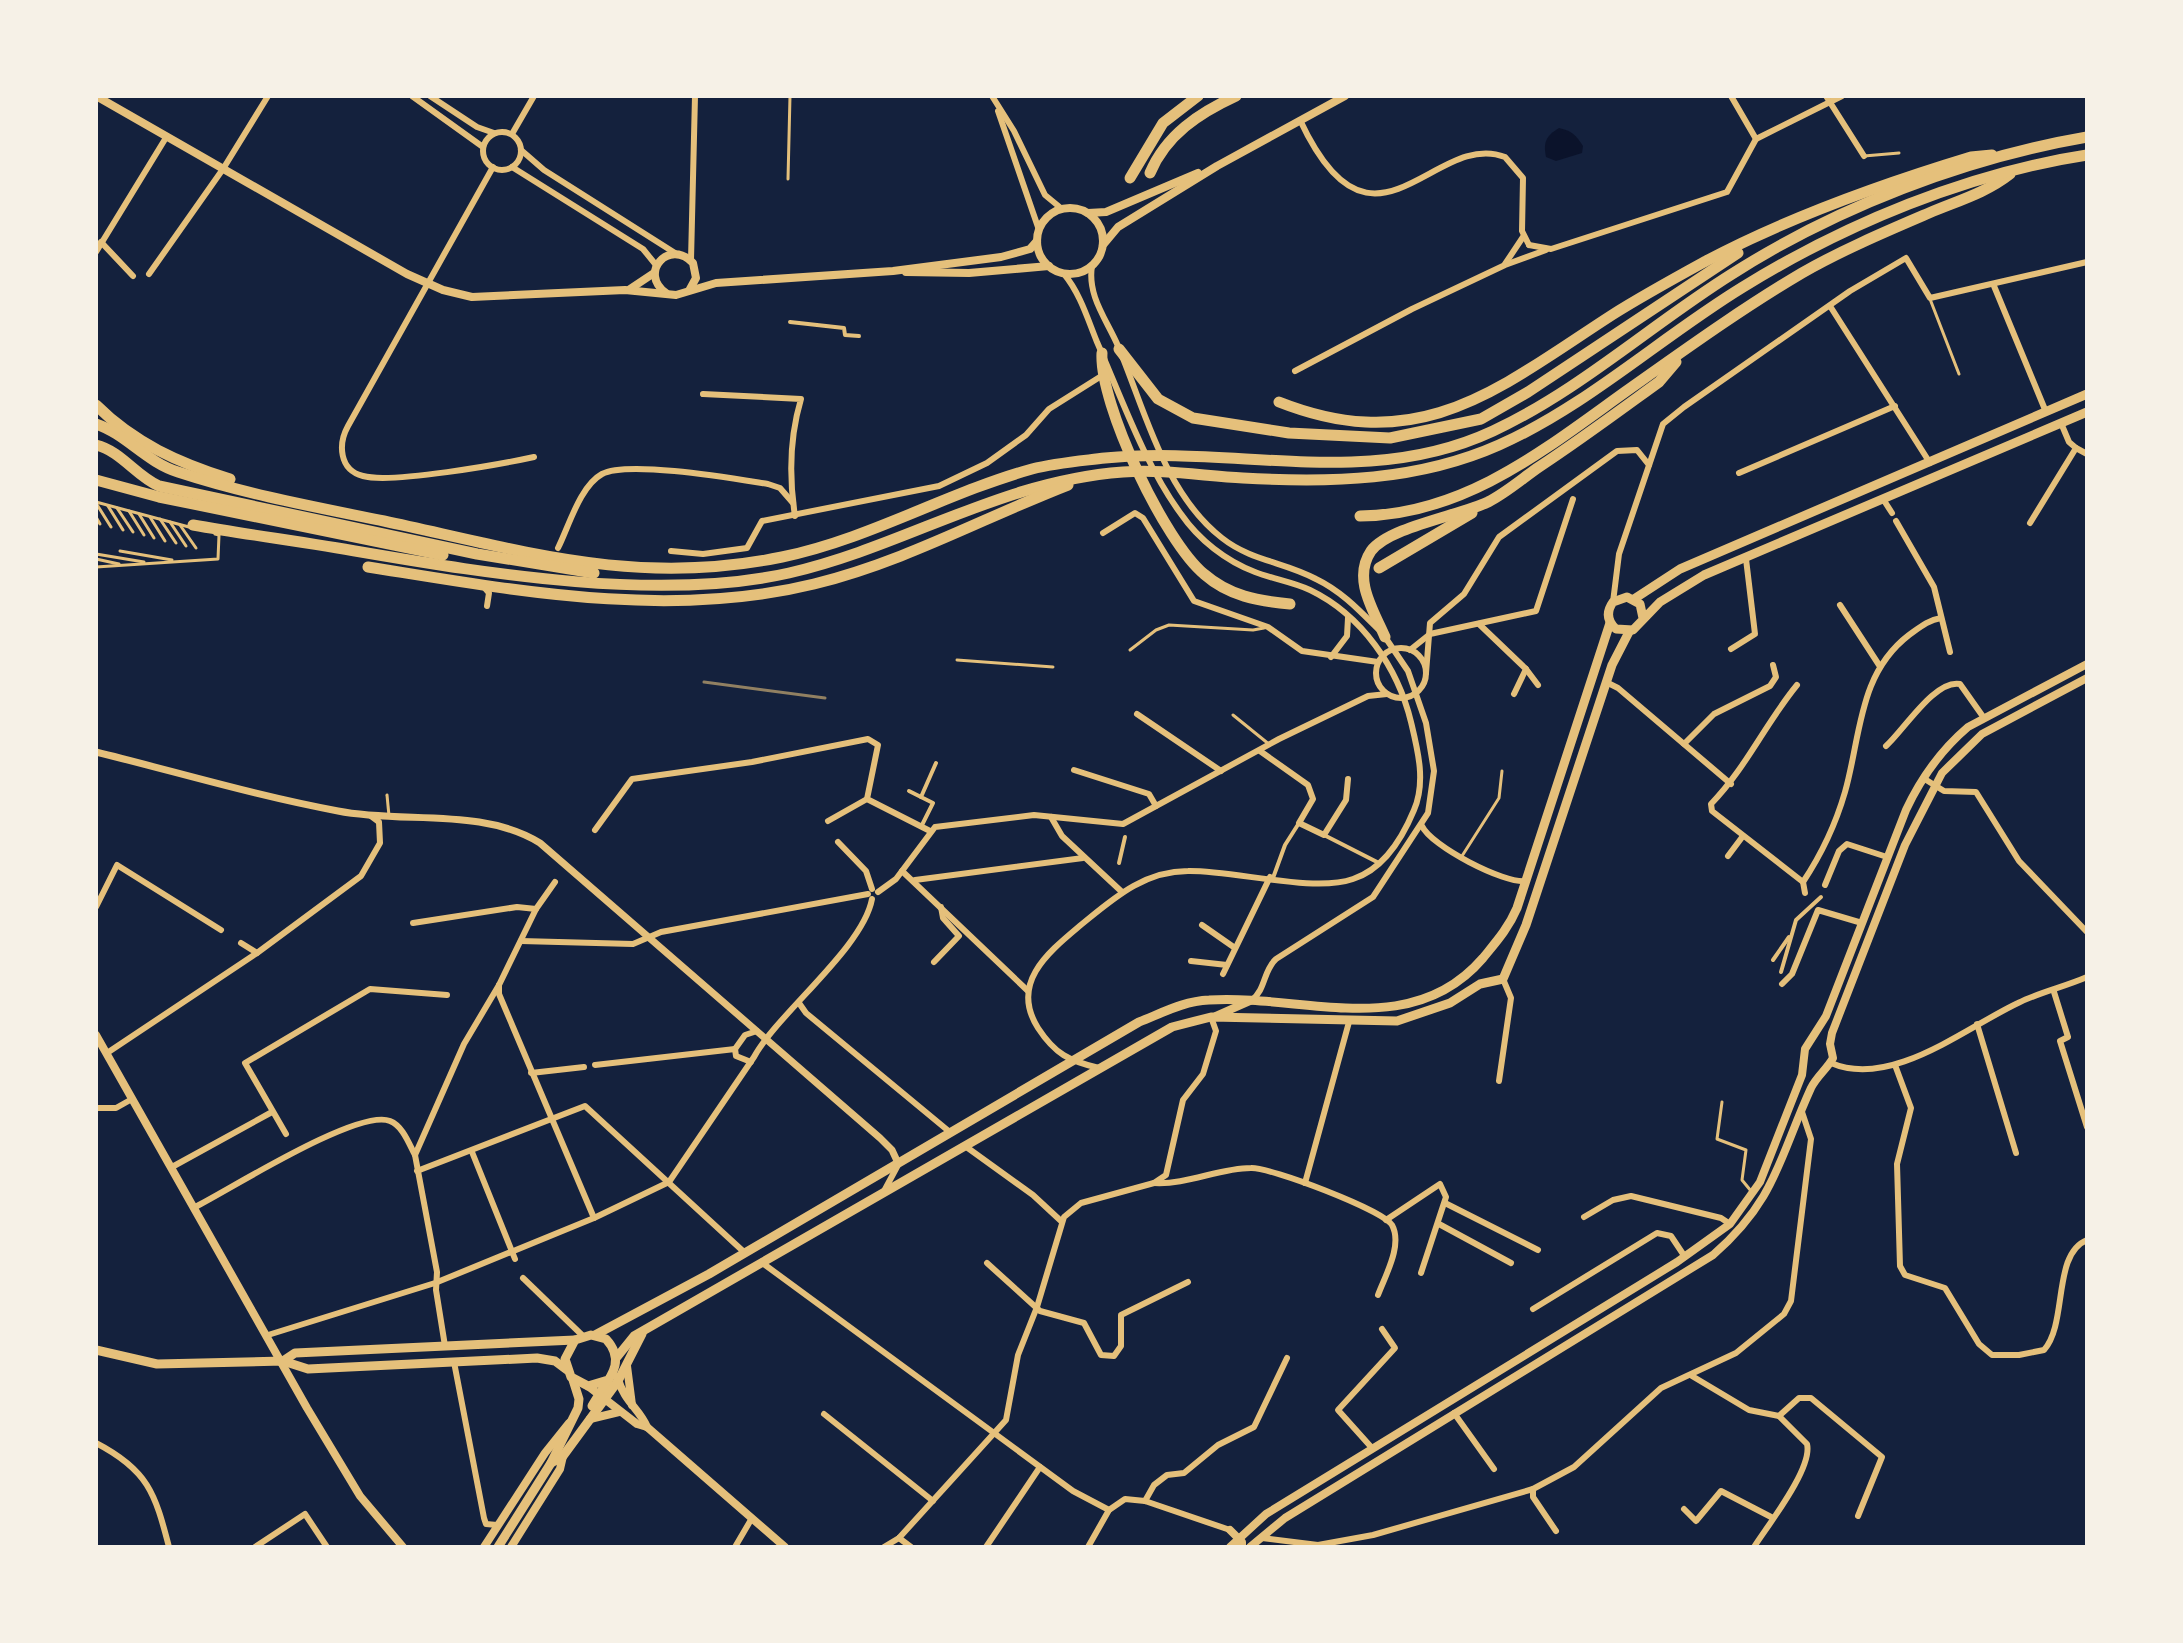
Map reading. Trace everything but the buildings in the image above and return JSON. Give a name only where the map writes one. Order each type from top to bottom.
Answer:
[{"type":"highway","points":[[1130,178],[1148,142],[1177,110],[1198,96]]},
{"type":"highway","points":[[1150,173],[1162,152],[1188,123],[1236,96]]},
{"type":"highway","points":[[1279,402],[1319,416],[1369,422],[1422,418],[1463,406],[1495,391],[1613,314],[1709,259],[1849,196],[1971,157],[2021,151],[2087,137]]},
{"type":"highway","points":[[96,424],[146,458],[178,472],[307,507],[571,563],[635,569],[696,569],[783,557],[878,528],[1036,468],[1125,456],[1354,465],[1403,459],[1491,432],[1544,403],[1734,272],[1787,243],[1914,186],[2021,151]]},
{"type":"highway","points":[[187,524],[469,570],[616,582],[745,581],[789,573],[882,544],[1012,492],[1091,476],[1127,471],[1243,478],[1357,479],[1408,474],[1500,445],[1553,417],[1743,287],[1799,256],[1922,201],[2014,171],[2087,155]]},
{"type":"highway","points":[[1360,516],[1404,513],[1469,493],[1571,431],[1687,348],[1804,272],[1928,213],[1993,188],[2014,171]]},
{"type":"highway","points":[[1119,349],[1158,399],[1193,418],[1289,433],[1390,438],[1481,419],[1528,392],[1765,235]]},
{"type":"highway","points":[[1379,568],[1490,501],[1659,382],[1687,348]]},
{"type":"highway","points":[[1102,353],[1103,375],[1151,499],[1184,555],[1224,588],[1260,601],[1290,604]]},
{"type":"highway","points":[[96,405],[131,436],[184,464],[358,517]]},
{"type":"highway","points":[[96,445],[111,451],[140,476],[159,486],[561,569],[600,573],[635,569]]},
{"type":"highway","points":[[368,567],[490,589],[656,600],[715,600],[795,589],[892,561],[1091,476]]},
{"type":"highway","points":[[96,480],[159,497],[405,547],[616,582]]},
{"type":"highway","points":[[1385,637],[1364,586],[1364,568],[1372,550],[1400,530],[1436,522],[1490,501]]},
{"type":"main road","points":[[893,271],[958,274],[1049,266],[1064,274],[1082,272],[1092,266],[1103,245],[1118,227],[1217,166],[1345,96]]},
{"type":"main road","points":[[102,97],[426,284],[458,295],[487,298],[625,290],[676,295],[716,283],[893,271],[1019,253],[1037,241]]},
{"type":"main road","points":[[1049,266],[1037,241],[1039,230],[1048,217],[1062,209],[1106,212],[1217,166]]},
{"type":"main road","points":[[1087,213],[1100,226],[1103,245]]},
{"type":"main road","points":[[625,290],[644,283],[662,257],[675,253],[691,260],[696,273],[690,289]]},
{"type":"main road","points":[[655,269],[657,284],[666,293]]},
{"type":"main road","points":[[696,273],[716,283]]},
{"type":"main road","points":[[1634,599],[1680,569],[2087,394]]},
{"type":"main road","points":[[1211,1017],[1349,1022],[1413,1018],[1450,1003],[1489,981],[1503,979],[1545,871],[1606,682],[1629,632],[1643,618],[1677,589],[2087,412]]},
{"type":"main road","points":[[283,1361],[295,1353],[595,1335],[952,1134],[1139,1022],[1171,1009],[1209,1000],[1252,1000],[1356,1009],[1401,1007],[1433,996],[1465,979],[1490,953],[1511,921],[1610,623],[1608,612],[1613,602],[1624,597],[1634,599],[1642,607],[1643,618]]},
{"type":"main road","points":[[1610,623],[1620,631],[1629,632]]},
{"type":"main road","points":[[1230,1547],[1266,1514],[1685,1257],[1730,1224],[1754,1193],[1779,1138],[1806,1063],[1805,1049],[1826,1016],[1887,857],[1923,778],[1953,740],[1984,718],[2087,664]]},
{"type":"main road","points":[[1250,1547],[1285,1518],[1713,1255],[1752,1218],[1764,1199],[1802,1112],[1834,1054],[1830,1044],[1905,845],[1933,785],[1959,752],[1982,734],[2087,678]]},
{"type":"main road","points":[[1490,953],[1503,954],[1509,965]]},
{"type":"main road","points":[[1481,961],[1480,971],[1489,981]]},
{"type":"main road","points":[[785,1547],[647,1427],[613,1381],[617,1357],[626,1342],[1160,1033],[1252,1000]]},
{"type":"main road","points":[[96,1035],[360,1496],[403,1547]]},
{"type":"main road","points":[[1811,1042],[1821,1040],[1830,1044]]},
{"type":"main road","points":[[1806,1063],[1813,1069],[1827,1066]]},
{"type":"main road","points":[[634,1410],[627,1366],[633,1346],[644,1332]]},
{"type":"main road","points":[[595,1335],[613,1347],[617,1357]]},
{"type":"main road","points":[[567,1370],[566,1353],[579,1338]]},
{"type":"main road","points":[[96,1350],[157,1364],[283,1361],[308,1369],[542,1359],[555,1361],[567,1370],[579,1399],[551,1463],[498,1547]]},
{"type":"main road","points":[[511,1547],[560,1469],[563,1456],[601,1397],[627,1366]]},
{"type":"main road","points":[[573,1380],[588,1386],[637,1424],[647,1427]]},
{"type":"main road","points":[[588,1386],[613,1381]]},
{"type":"main road","points":[[589,1419],[606,1413],[622,1413]]},
{"type":"main road","points":[[484,1547],[570,1422]]},
{"type":"main road","points":[[551,1463],[563,1456]]},
{"type":"main road","points":[[1230,1530],[1239,1537],[1242,1547]]},
{"type":"street","points":[[149,274],[223,169],[268,96]]},
{"type":"street","points":[[412,96],[472,136],[493,167],[512,167],[643,249],[655,269]]},
{"type":"street","points":[[430,96],[477,127],[494,133],[512,134]]},
{"type":"street","points":[[512,134],[534,96]]},
{"type":"street","points":[[691,260],[695,96]]},
{"type":"street","points":[[992,96],[1039,230]]},
{"type":"street","points":[[1731,96],[1756,139]]},
{"type":"street","points":[[1295,371],[1517,260],[1727,192],[1756,139],[1828,99],[1842,96]]},
{"type":"street","points":[[1828,99],[1864,156]]},
{"type":"street","points":[[997,108],[1014,131],[1045,195],[1062,209]]},
{"type":"street","points":[[1300,120],[1317,156],[1330,172],[1353,186],[1372,191],[1410,187],[1478,153],[1505,157],[1519,170],[1525,187],[1523,237],[1505,265]]},
{"type":"street","points":[[483,148],[494,133]]},
{"type":"street","points":[[512,134],[521,150],[544,170],[675,253]]},
{"type":"street","points":[[96,252],[167,136]]},
{"type":"street","points":[[512,167],[521,150]]},
{"type":"street","points":[[493,167],[345,432],[341,446],[344,460],[355,472],[368,477],[487,467],[534,457]]},
{"type":"street","points":[[1523,237],[1529,245],[1546,250]]},
{"type":"street","points":[[101,242],[133,276]]},
{"type":"street","points":[[1517,260],[1529,245]]},
{"type":"street","points":[[1613,602],[1619,554],[1663,424],[1830,306],[1906,258],[1930,298],[1994,286],[2087,262]]},
{"type":"street","points":[[1092,266],[1093,293],[1172,476],[1198,515],[1238,549],[1301,572],[1339,592],[1395,649],[1416,693],[1430,739],[1434,771],[1431,801],[1422,826],[1373,897],[1276,959],[1267,970],[1262,990],[1252,1000]]},
{"type":"street","points":[[1064,274],[1162,483],[1197,534],[1243,567],[1312,591],[1348,618],[1405,698],[1420,772],[1418,798],[1407,825],[1380,863],[1360,876],[1340,882],[1173,872],[1140,881],[1122,892],[1044,957],[1028,991],[1032,1017],[1058,1054],[1072,1062],[1099,1068]]},
{"type":"street","points":[[1994,286],[2046,412]]},
{"type":"street","points":[[1830,306],[1930,463]]},
{"type":"street","points":[[790,322],[844,328],[845,335],[859,336]]},
{"type":"street","points":[[671,551],[703,554],[747,548],[762,521],[939,486],[987,463],[1026,435],[1049,409],[1103,375]]},
{"type":"street","points":[[703,394],[801,399],[795,419],[795,516]]},
{"type":"street","points":[[1739,473],[1895,406]]},
{"type":"street","points":[[2061,423],[2069,442],[2087,454]]},
{"type":"street","points":[[2030,523],[2076,448]]},
{"type":"street","points":[[521,941],[633,944],[648,937],[872,894],[902,871],[930,831],[951,822],[1034,815],[1123,824],[1368,696],[1387,694],[1405,698],[1416,693],[1426,673],[1430,623],[1464,594],[1499,537],[1617,451],[1637,450],[1649,465]]},
{"type":"street","points":[[558,548],[586,491],[595,480],[611,471],[677,471],[768,484],[780,488],[793,503]]},
{"type":"street","points":[[1410,650],[1430,634],[1536,611],[1573,499]]},
{"type":"street","points":[[1883,499],[1892,513]]},
{"type":"street","points":[[1103,533],[1135,513],[1143,518],[1194,601],[1268,627],[1293,647],[1331,657],[1380,659],[1395,649],[1410,650],[1422,659],[1426,673]]},
{"type":"street","points":[[1896,521],[1934,587],[1950,652]]},
{"type":"street","points":[[1731,649],[1755,634],[1746,559]]},
{"type":"street","points":[[487,606],[490,589]]},
{"type":"street","points":[[1840,605],[1879,665]]},
{"type":"street","points":[[1331,657],[1347,636],[1348,618]]},
{"type":"street","points":[[1803,882],[1817,860],[1845,793],[1868,688],[1879,665],[1905,638],[1931,619],[1941,618]]},
{"type":"street","points":[[1478,624],[1526,669],[1538,685]]},
{"type":"street","points":[[1380,659],[1376,676],[1387,694]]},
{"type":"street","points":[[1684,744],[1714,714],[1770,686],[1776,677],[1773,665]]},
{"type":"street","points":[[1514,694],[1526,669]]},
{"type":"street","points":[[1606,682],[1618,688],[1731,784]]},
{"type":"street","points":[[1886,746],[1929,698],[1950,684],[1960,684],[1984,718]]},
{"type":"street","points":[[1797,685],[1768,720],[1731,784],[1711,804],[1712,811],[1803,882],[1805,893]]},
{"type":"street","points":[[1137,714],[1221,771]]},
{"type":"street","points":[[595,830],[632,779],[873,741],[877,751],[867,799],[828,821]]},
{"type":"street","points":[[1223,974],[1272,878],[1285,845],[1313,799],[1311,790],[1260,751]]},
{"type":"street","points":[[96,752],[329,809],[486,824],[522,832],[540,843],[892,1150],[898,1163],[883,1193]]},
{"type":"street","points":[[921,797],[936,763]]},
{"type":"street","points":[[1074,770],[1149,794],[1156,806]]},
{"type":"street","points":[[1923,778],[1944,791],[1976,792],[2019,861],[2086,928]]},
{"type":"street","points":[[1324,835],[1346,800],[1348,779]]},
{"type":"street","points":[[909,791],[933,803],[922,825]]},
{"type":"street","points":[[867,799],[930,831]]},
{"type":"street","points":[[107,1053],[257,953],[368,869],[380,843],[379,822],[369,814]]},
{"type":"street","points":[[379,822],[389,816]]},
{"type":"street","points":[[1051,817],[1055,829],[1122,892]]},
{"type":"street","points":[[1299,823],[1380,863]]},
{"type":"street","points":[[1422,826],[1436,843],[1506,879],[1526,881]]},
{"type":"street","points":[[1728,856],[1743,836]]},
{"type":"street","points":[[1119,863],[1125,837]]},
{"type":"street","points":[[751,1062],[736,1056],[735,1049],[745,1035],[775,1031],[862,922],[872,894],[866,871],[838,842]]},
{"type":"street","points":[[1825,885],[1839,851],[1847,844],[1887,857]]},
{"type":"street","points":[[915,880],[1083,858]]},
{"type":"street","points":[[96,907],[117,865],[221,930]]},
{"type":"street","points":[[902,871],[915,880],[1028,991]]},
{"type":"street","points":[[929,896],[930,884],[935,878]]},
{"type":"street","points":[[415,1155],[459,1056],[499,985],[536,909],[555,882]]},
{"type":"street","points":[[1773,960],[1801,913],[1821,897]]},
{"type":"street","points":[[413,923],[517,907],[536,909]]},
{"type":"street","points":[[934,962],[959,936],[943,918],[941,907]]},
{"type":"street","points":[[1782,984],[1792,974],[1818,910],[1862,923]]},
{"type":"street","points":[[1202,925],[1235,948]]},
{"type":"street","points":[[1781,972],[1790,935]]},
{"type":"street","points":[[241,943],[257,953]]},
{"type":"street","points":[[1191,961],[1227,965]]},
{"type":"street","points":[[1827,1066],[1860,1072],[1895,1065],[2035,994],[2054,992],[2087,977]]},
{"type":"street","points":[[1499,1081],[1511,998],[1503,979]]},
{"type":"street","points":[[499,985],[503,1004],[531,1073],[594,1218]]},
{"type":"street","points":[[286,1134],[245,1063],[370,989],[447,995]]},
{"type":"street","points":[[2054,992],[2068,1037],[2060,1041],[2087,1127]]},
{"type":"street","points":[[488,1001],[503,1004]]},
{"type":"street","points":[[799,1003],[806,1013],[952,1134]]},
{"type":"street","points":[[1154,1183],[1168,1172],[1183,1100],[1203,1074],[1216,1031],[1211,1017]]},
{"type":"street","points":[[1305,1183],[1349,1022]]},
{"type":"street","points":[[1977,1024],[2016,1153]]},
{"type":"street","points":[[268,1335],[514,1255],[669,1182],[751,1062],[760,1034]]},
{"type":"street","points":[[595,1065],[735,1049]]},
{"type":"street","points":[[1054,1074],[1059,1064],[1058,1054]]},
{"type":"street","points":[[1895,1065],[1911,1108],[1897,1164],[1902,1273],[1945,1288],[1986,1350],[2001,1356],[2044,1350],[2053,1336],[2067,1266],[2078,1243],[2087,1240]]},
{"type":"street","points":[[531,1073],[584,1067]]},
{"type":"street","points":[[96,1108],[116,1108],[132,1099]]},
{"type":"street","points":[[417,1171],[585,1106],[744,1252]]},
{"type":"street","points":[[172,1167],[272,1112]]},
{"type":"street","points":[[1259,1538],[1309,1545],[1373,1535],[1494,1504],[1533,1489],[1574,1467],[1661,1388],[1736,1353],[1784,1314],[1791,1301],[1811,1139],[1802,1112]]},
{"type":"street","points":[[195,1207],[316,1140],[381,1119],[397,1125],[415,1155],[437,1272],[435,1283],[445,1346]]},
{"type":"street","points":[[965,1146],[1033,1195],[1061,1221]]},
{"type":"street","points":[[472,1152],[514,1255]]},
{"type":"street","points":[[884,1547],[899,1538],[1006,1420],[1018,1355],[1037,1307],[1061,1221],[1081,1203],[1154,1183],[1251,1168],[1305,1183],[1386,1220],[1393,1227],[1395,1249],[1378,1295]]},
{"type":"street","points":[[1386,1220],[1440,1184],[1446,1197],[1445,1203],[1421,1273]]},
{"type":"street","points":[[1584,1217],[1613,1200],[1631,1196],[1721,1218],[1730,1224]]},
{"type":"street","points":[[1445,1203],[1538,1250]]},
{"type":"street","points":[[1439,1224],[1511,1263]]},
{"type":"street","points":[[1533,1309],[1657,1233],[1671,1236],[1685,1257]]},
{"type":"street","points":[[761,1262],[1073,1491],[1109,1510]]},
{"type":"street","points":[[987,1263],[1037,1307],[1084,1323],[1101,1355],[1114,1356],[1121,1346],[1121,1315],[1188,1282]]},
{"type":"street","points":[[523,1278],[579,1338]]},
{"type":"street","points":[[1372,1448],[1338,1410],[1395,1348],[1382,1329]]},
{"type":"street","points":[[1145,1501],[1154,1485],[1167,1475],[1184,1473],[1218,1445],[1254,1427],[1287,1358]]},
{"type":"street","points":[[454,1362],[484,1518],[486,1524],[497,1525]]},
{"type":"street","points":[[1692,1376],[1715,1393],[1749,1410],[1779,1416],[1803,1438],[1809,1451],[1797,1480],[1754,1547]]},
{"type":"street","points":[[1779,1416],[1799,1398],[1811,1398],[1882,1457],[1858,1516]]},
{"type":"street","points":[[1454,1413],[1494,1469]]},
{"type":"street","points":[[824,1414],[933,1501]]},
{"type":"street","points":[[96,1443],[128,1462],[145,1477],[154,1493],[169,1547]]},
{"type":"street","points":[[986,1547],[1040,1467]]},
{"type":"street","points":[[1533,1489],[1533,1497],[1556,1531]]},
{"type":"street","points":[[1684,1509],[1696,1521],[1721,1491],[1773,1518]]},
{"type":"street","points":[[1088,1547],[1109,1510],[1125,1499],[1145,1501],[1230,1530]]},
{"type":"street","points":[[255,1547],[305,1514],[327,1547]]},
{"type":"street","points":[[735,1547],[752,1518]]},
{"type":"street","points":[[770,1547],[776,1538]]},
{"type":"street","points":[[899,1538],[911,1547]]},
{"type":"lane","points":[[788,179],[790,96]]},
{"type":"lane","points":[[1864,156],[1899,153]]},
{"type":"lane","points":[[1930,298],[1959,374]]},
{"type":"lane","points":[[96,502],[219,535],[218,559],[97,566]]},
{"type":"lane","points":[[96,502],[111,527]]},
{"type":"lane","points":[[107,504],[123,530]]},
{"type":"lane","points":[[117,507],[133,532]]},
{"type":"lane","points":[[128,510],[144,535]]},
{"type":"lane","points":[[139,513],[154,538]]},
{"type":"lane","points":[[150,516],[165,541]]},
{"type":"lane","points":[[96,517],[100,524]]},
{"type":"lane","points":[[160,519],[176,543]]},
{"type":"lane","points":[[170,522],[186,546]]},
{"type":"lane","points":[[187,524],[196,548]]},
{"type":"lane","points":[[120,551],[180,562]]},
{"type":"lane","points":[[96,554],[151,563]]},
{"type":"lane","points":[[96,559],[126,565]]},
{"type":"lane","points":[[1130,650],[1169,625],[1253,630],[1268,627]]},
{"type":"lane","points":[[957,660],[1053,667]]},
{"type":"lane","points":[[1233,715],[1270,745]]},
{"type":"lane","points":[[1462,856],[1499,798],[1502,771]]},
{"type":"lane","points":[[387,795],[389,816]]},
{"type":"lane","points":[[1722,1102],[1717,1139],[1746,1150],[1742,1180],[1754,1193]]},
{"type":"water","points":[[1559,128],[1576,136],[1583,146],[1582,153],[1556,161],[1546,157],[1546,140]]},
{"type":"railway","points":[[704,682],[825,698]]}]
